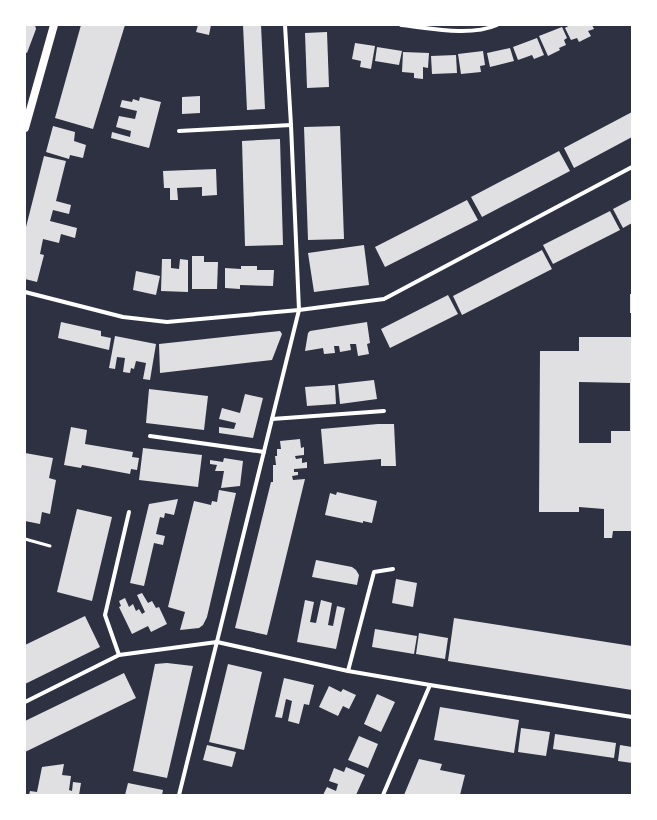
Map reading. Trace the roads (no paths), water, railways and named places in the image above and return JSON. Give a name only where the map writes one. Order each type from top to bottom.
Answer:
[{"type":"main road","points":[[25,128],[54,25]]},
{"type":"street","points":[[179,795],[299,310],[285,25]]},
{"type":"street","points":[[401,25],[447,30],[471,30],[497,25]]},
{"type":"street","points":[[179,131],[291,125]]},
{"type":"street","points":[[25,292],[123,317],[167,322],[299,310],[384,299],[632,167]]},
{"type":"street","points":[[272,419],[384,411]]},
{"type":"street","points":[[150,436],[264,452]]},
{"type":"street","points":[[119,655],[105,614],[129,512]]},
{"type":"street","points":[[348,671],[374,572],[392,569]]},
{"type":"street","points":[[25,702],[119,655],[216,642],[348,671],[632,717]]},
{"type":"street","points":[[382,795],[430,685]]},
{"type":"lane","points":[[25,539],[50,546]]}]
